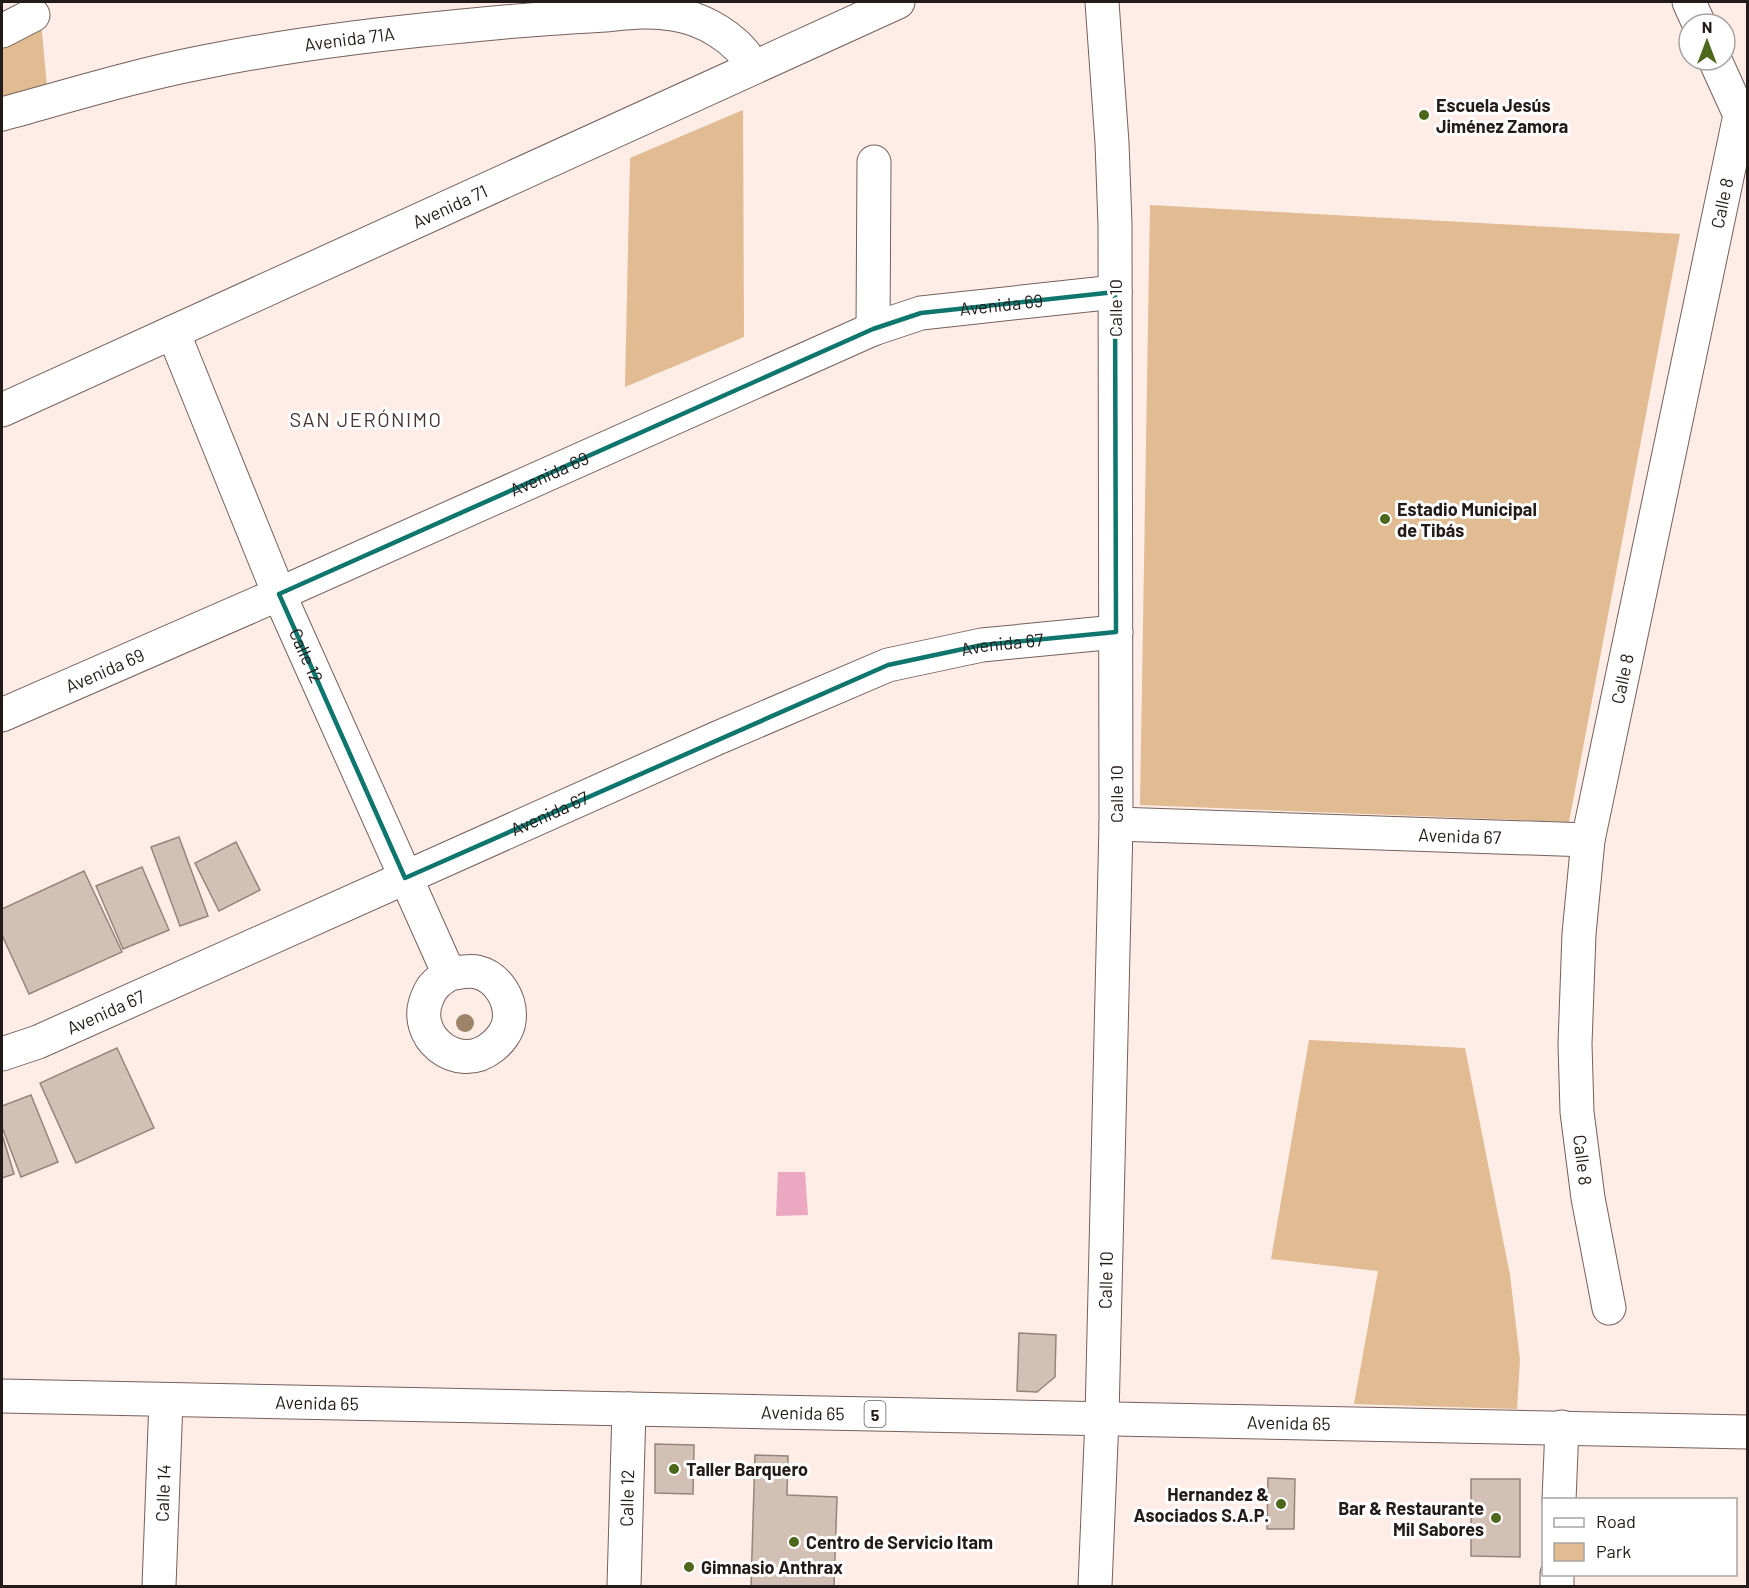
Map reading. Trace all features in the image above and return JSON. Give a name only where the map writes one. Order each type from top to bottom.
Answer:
[{"type":"street","name":"Avenida 71","points":[[2,410],[898,2]]},
{"type":"street","name":"Calle 10","points":[[1095,1587],[1102,1418],[1116,824],[1115,292],[1112,143],[1101,2]]},
{"type":"street","name":"Avenida 71A","points":[[2,114],[98,87],[204,62],[372,34],[643,12],[673,14],[701,22],[734,42],[753,67]]},
{"type":"street","points":[[2,31],[33,15]]},
{"type":"street","name":"Calle 8","points":[[1609,1308],[1587,1198],[1577,1112],[1575,1044],[1578,956],[1588,840],[1744,115],[1721,72]]},
{"type":"street","points":[[873,329],[874,162]]},
{"type":"street","name":"Avenida 69","points":[[2,715],[873,329],[921,313],[1115,292]]},
{"type":"street","name":"Calle 12","points":[[173,332],[279,594],[449,974]]},
{"type":"street","name":"Avenida 67","points":[[2,1053],[38,1042],[704,744],[888,665],[982,645],[1116,632]]},
{"type":"street","name":"Avenida 67","points":[[1116,824],[1588,840]]},
{"type":"street","name":"Avenida 65","points":[[2,1396],[1748,1432]]},
{"type":"street","name":"Calle 14","points":[[159,1587],[166,1400]]},
{"type":"street","name":"Calle 12","points":[[624,1587],[629,1409]]},
{"type":"street","points":[[1559,1498],[1562,1427]]},
{"type":"highlighted area","points":[[1115,292],[1116,632],[982,645],[888,665],[405,878],[279,594],[873,329],[921,313]]},
{"type":"green space","points":[[41,22],[47,87],[2,126],[2,44]]},
{"type":"green space","points":[[743,110],[744,337],[625,387],[630,158]]},
{"type":"green space","name":"Estadio Municipal de Tibás","points":[[1150,205],[1680,234],[1569,822],[1140,805]]},
{"type":"green space","points":[[1309,1040],[1465,1048],[1510,1275],[1520,1360],[1517,1409],[1354,1404],[1378,1271],[1271,1259]]},
{"type":"shaded area","points":[[778,1172],[805,1172],[808,1215],[776,1216]]},
{"type":"building","points":[[179,837],[208,916],[180,926],[151,847]]},
{"type":"building","points":[[236,842],[260,890],[219,911],[195,863]]},
{"type":"building","points":[[142,867],[169,930],[123,949],[96,886]]},
{"type":"building","points":[[84,871],[122,952],[29,994],[2,935],[2,909]]},
{"type":"building","points":[[117,1048],[154,1128],[76,1163],[40,1083]]},
{"type":"building","points":[[31,1095],[58,1162],[21,1177],[2,1127],[2,1106]]},
{"type":"building","points":[[2,1134],[14,1174],[2,1178]]},
{"type":"building","points":[[1019,1333],[1056,1335],[1055,1377],[1037,1392],[1017,1391]]},
{"type":"building","name":"Taller Barquero","points":[[655,1444],[694,1445],[693,1494],[655,1493]]},
{"type":"building","name":"Centro de Servicio Itam","points":[[755,1455],[788,1456],[787,1495],[837,1497],[834,1586],[751,1586]]},
{"type":"building","name":"Hernandez & Asociados S.A.P.","points":[[1268,1478],[1295,1479],[1294,1529],[1267,1529]]},
{"type":"building","name":"Bar & Restaurante Mil Sabores","points":[[1471,1479],[1520,1479],[1520,1557],[1471,1556]]},
{"type":"place","name":"Escuela Jesús Jiménez Zamora","points":[[1424,115]]},
{"type":"place","name":"Estadio Municipal de Tibás","points":[[1385,519]]},
{"type":"place","name":"Taller Barquero","points":[[674,1469]]},
{"type":"place","name":"Hernandez & Asociados S.A.P.","points":[[1281,1504]]},
{"type":"place","name":"Bar & Restaurante Mil Sabores","points":[[1496,1518]]},
{"type":"place","name":"Centro de Servicio Itam","points":[[794,1542]]},
{"type":"place","name":"Gimnasio Anthrax","points":[[689,1567]]},
{"type":"district","name":"SAN JERÓNIMO","points":[[366,419]]}]
